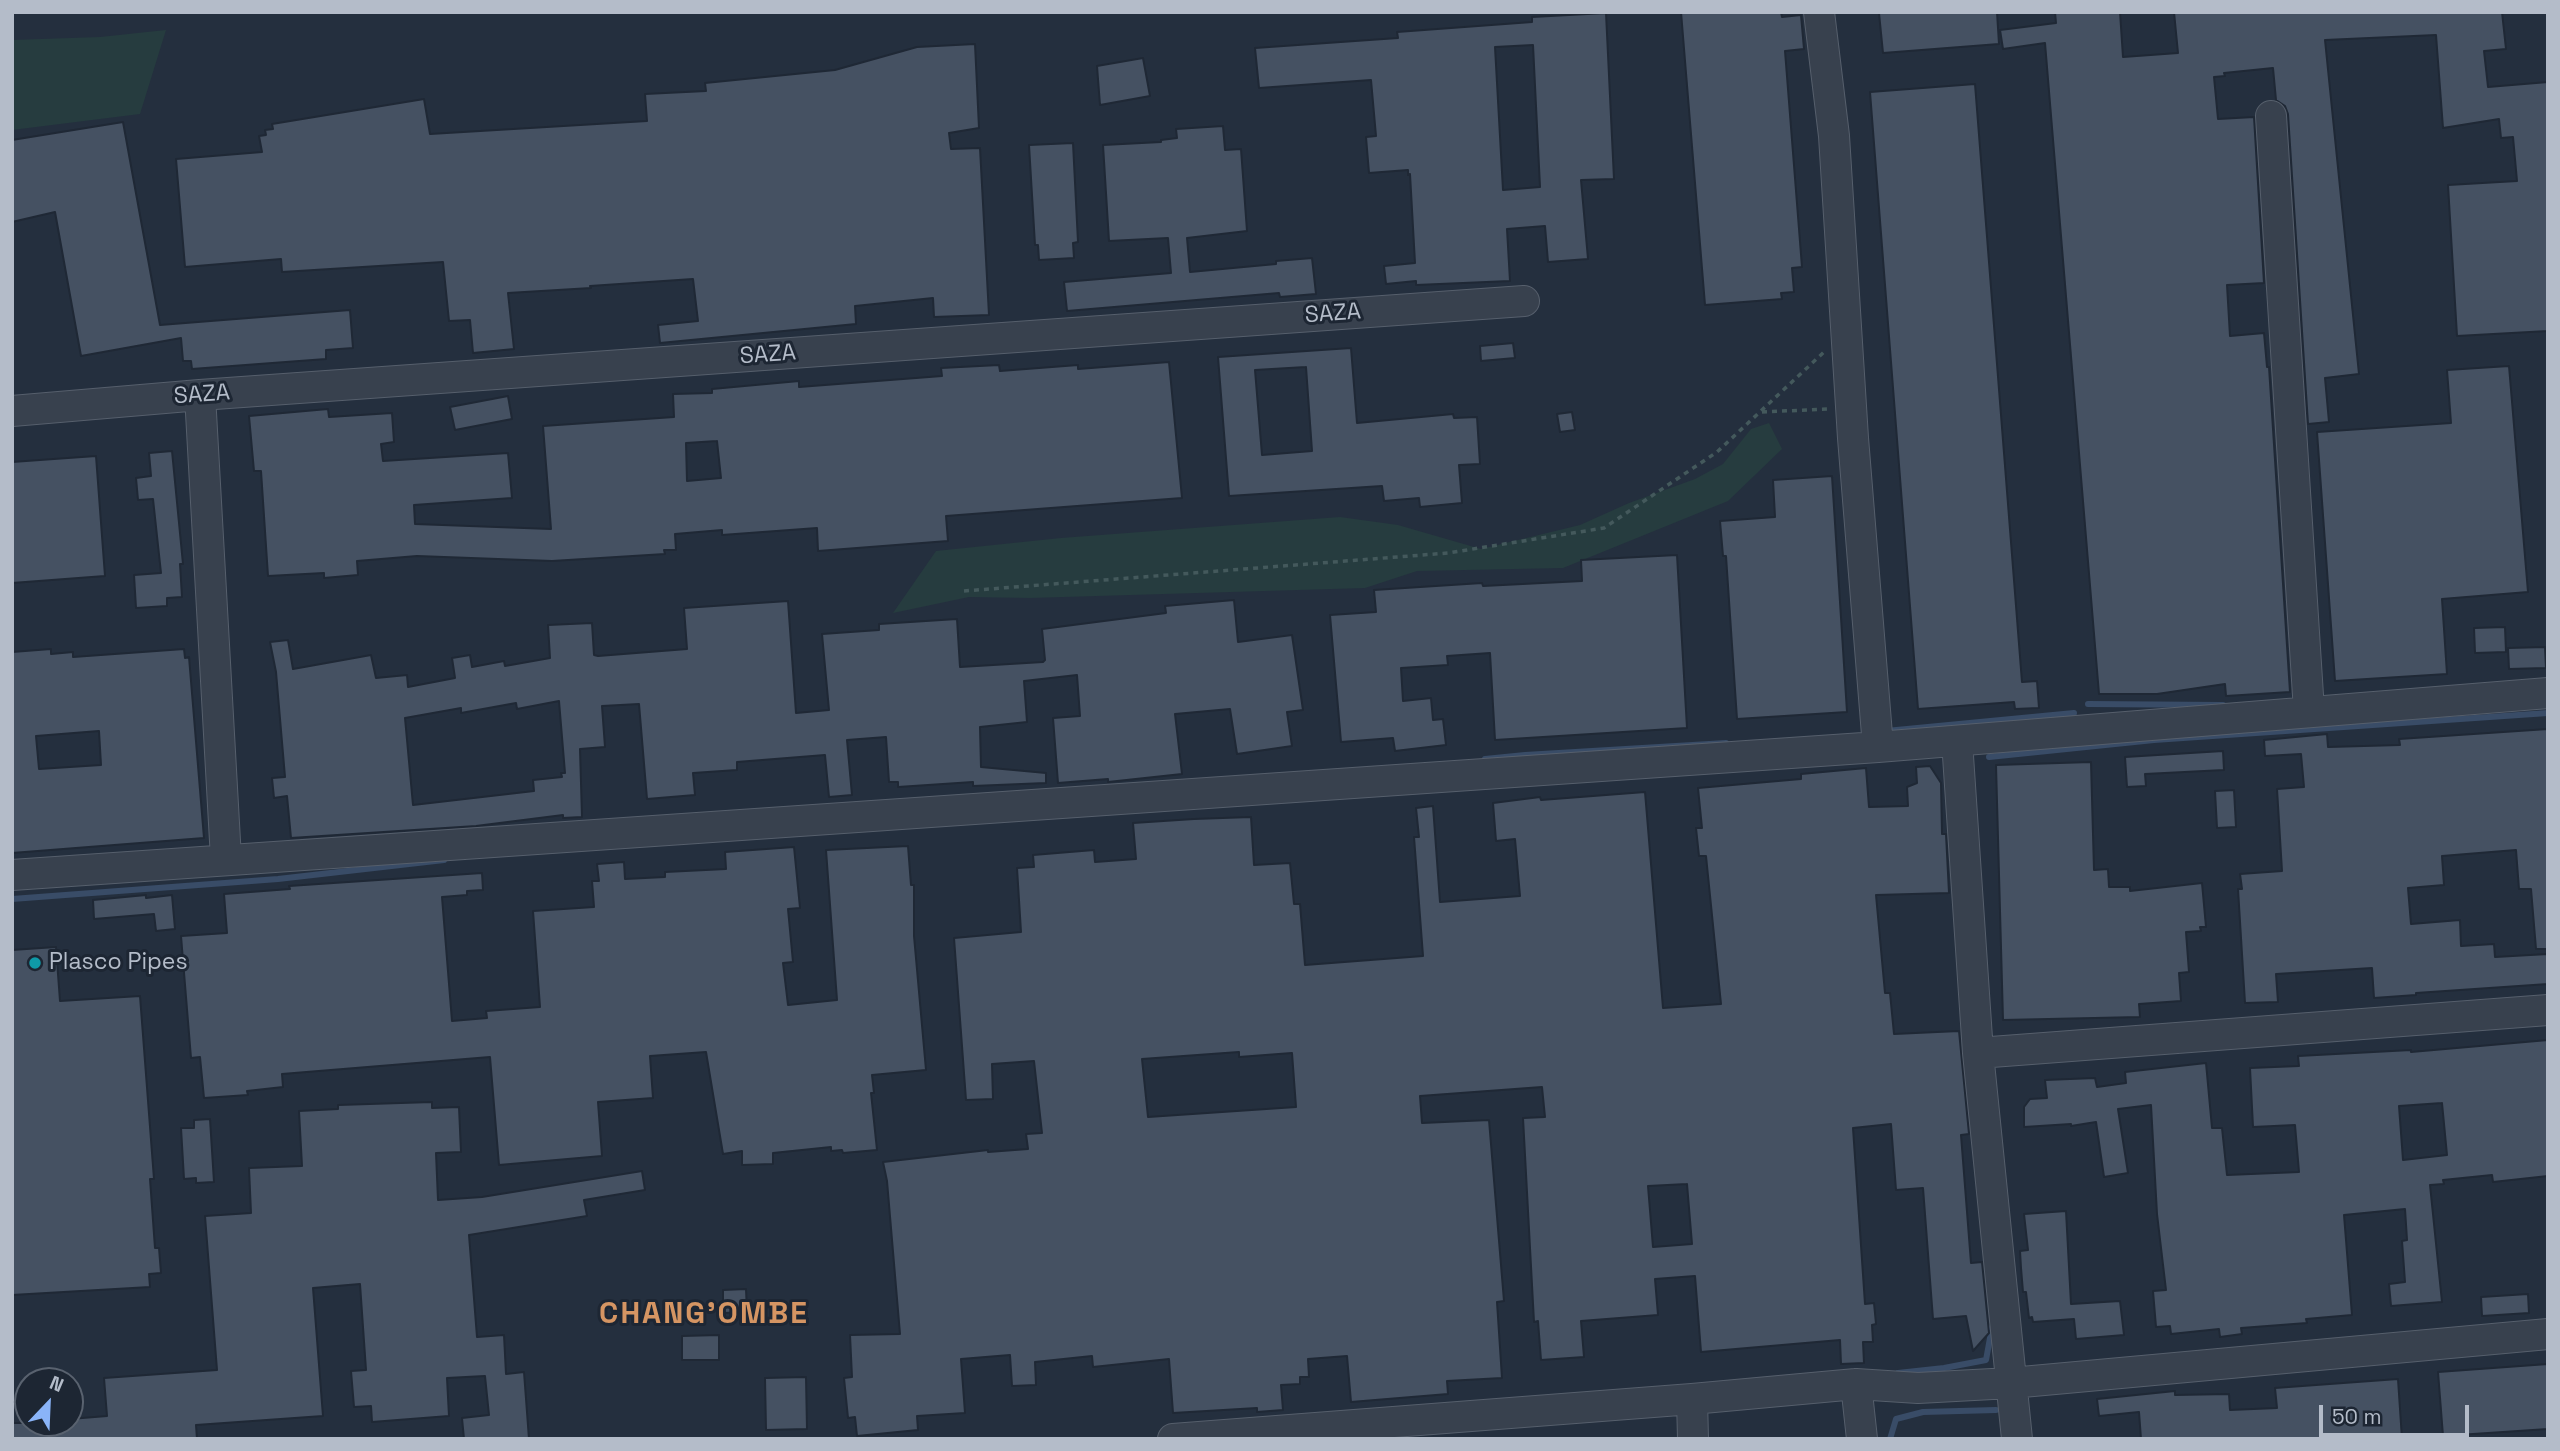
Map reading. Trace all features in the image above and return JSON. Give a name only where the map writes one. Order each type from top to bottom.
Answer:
[{"type":"street","points":[[1820,12],[1834,136],[1851,408],[1878,747]]},
{"type":"street","points":[[1820,12],[1878,747]]},
{"type":"street","points":[[2271,116],[2309,711]]},
{"type":"street","name":"SAZA","points":[[12,411],[200,395],[1524,301]]},
{"type":"street","points":[[200,395],[226,859]]},
{"type":"street","points":[[12,875],[1878,747],[2548,693]]},
{"type":"street","points":[[1957,741],[1978,1053],[2017,1439]]},
{"type":"street","points":[[1978,1053],[2548,1010]]},
{"type":"street","points":[[1173,1439],[1856,1384],[1918,1388],[2011,1383],[2548,1334]]},
{"type":"street","points":[[1856,1384],[1863,1439]]},
{"type":"street","points":[[1692,1399],[1693,1439]]},
{"type":"path","points":[[964,591],[1448,553],[1604,528],[1717,452],[1846,331]]},
{"type":"path","points":[[1760,412],[1851,408]]},
{"type":"green space","points":[[166,30],[140,114],[12,130],[12,40],[100,37]]},
{"type":"green space","points":[[1769,423],[1782,449],[1728,501],[1563,568],[1417,571],[1365,588],[1030,598],[969,597],[893,613],[936,551],[1061,538],[1340,517],[1398,525],[1481,549],[1580,525],[1629,503],[1695,479],[1723,464],[1751,429]]},
{"type":"building","points":[[1681,12],[1781,12],[1782,17],[1801,15],[1804,49],[1785,51],[1802,267],[1792,268],[1794,292],[1781,293],[1782,299],[1705,305]]},
{"type":"building","points":[[1997,12],[1999,44],[1883,53],[1879,13]]},
{"type":"building","points":[[2055,12],[2120,12],[2123,57],[2178,53],[2174,12],[2502,12],[2506,49],[2484,51],[2488,87],[2548,82],[2548,331],[2457,336],[2448,185],[2517,181],[2513,137],[2501,138],[2499,119],[2443,128],[2436,35],[2325,40],[2359,374],[2325,378],[2329,422],[2308,424],[2288,114],[2285,106],[2276,100],[2273,68],[2224,73],[2225,76],[2214,77],[2218,119],[2254,117],[2264,283],[2227,285],[2230,336],[2264,333],[2269,367],[2290,692],[2226,696],[2225,684],[2157,694],[2099,694],[2045,43],[2003,49],[2000,30],[2056,23]]},
{"type":"building","points":[[1606,13],[1614,179],[1581,180],[1588,259],[1548,262],[1545,226],[1507,229],[1510,281],[1416,285],[1416,281],[1386,284],[1384,266],[1415,263],[1410,174],[1408,175],[1408,170],[1369,173],[1366,137],[1376,136],[1371,80],[1259,88],[1255,48],[1398,38],[1397,32],[1532,22],[1532,17]],"holes":[[[1533,45],[1540,187],[1503,190],[1495,47]]]},
{"type":"building","points":[[975,44],[979,128],[949,133],[951,149],[980,148],[989,315],[934,317],[933,298],[855,306],[856,324],[660,343],[658,325],[698,321],[693,279],[590,286],[591,288],[508,293],[514,349],[473,353],[470,320],[449,321],[443,262],[282,272],[281,259],[185,267],[176,159],[262,152],[259,136],[266,135],[265,130],[273,129],[272,124],[424,99],[430,134],[647,121],[645,94],[706,91],[705,83],[835,70],[917,47]]},
{"type":"building","points":[[1143,58],[1150,96],[1100,105],[1097,66]]},
{"type":"building","points":[[1975,84],[2022,682],[2037,681],[2039,708],[2015,709],[2014,702],[1918,709],[1870,92]]},
{"type":"building","points":[[123,122],[160,325],[350,310],[353,348],[326,350],[326,359],[192,369],[191,361],[183,361],[181,338],[81,356],[55,212],[12,222],[12,140]]},
{"type":"building","points":[[1223,126],[1225,150],[1241,149],[1247,231],[1187,238],[1190,272],[1312,258],[1316,294],[1280,297],[1279,293],[1067,311],[1064,282],[1171,273],[1168,238],[1109,241],[1103,145],[1161,142],[1177,138],[1176,129]]},
{"type":"building","points":[[1073,143],[1078,242],[1073,243],[1074,258],[1039,260],[1038,245],[1035,245],[1029,145]]},
{"type":"building","points":[[1513,343],[1515,358],[1481,361],[1480,346]]},
{"type":"building","points":[[1351,348],[1357,423],[1453,414],[1454,418],[1477,417],[1480,464],[1459,465],[1462,503],[1420,507],[1419,498],[1384,501],[1382,486],[1229,496],[1218,357]],"holes":[[[1306,367],[1312,451],[1262,455],[1255,370]]]},
{"type":"building","points":[[1169,362],[1182,498],[946,516],[948,541],[818,551],[817,528],[722,535],[722,530],[675,534],[676,550],[664,550],[665,554],[552,561],[417,556],[357,561],[358,575],[324,578],[324,573],[268,576],[261,471],[254,471],[249,416],[328,409],[329,417],[392,413],[394,442],[381,444],[383,461],[508,453],[512,498],[414,505],[415,524],[551,529],[543,426],[674,417],[673,394],[712,393],[712,389],[799,381],[799,387],[942,376],[941,368],[999,365],[1000,371],[1078,365],[1078,369]],"holes":[[[717,441],[721,478],[687,481],[686,443]]]},
{"type":"building","points":[[2509,366],[2528,592],[2442,599],[2447,674],[2335,681],[2317,432],[2451,423],[2447,370]]},
{"type":"building","points":[[508,396],[512,419],[455,430],[450,407]]},
{"type":"building","points":[[1572,412],[1575,430],[1560,432],[1557,414]]},
{"type":"building","points":[[172,451],[183,564],[180,564],[182,597],[167,598],[167,606],[136,608],[134,575],[161,573],[153,499],[138,500],[136,478],[151,476],[149,453]]},
{"type":"building","points":[[96,456],[105,576],[12,583],[12,462]]},
{"type":"building","points":[[1832,476],[1847,712],[1737,719],[1726,556],[1723,556],[1720,521],[1775,517],[1773,480]]},
{"type":"building","points":[[1677,555],[1687,728],[1495,740],[1490,653],[1447,656],[1448,665],[1401,668],[1403,701],[1431,698],[1433,720],[1443,719],[1446,745],[1395,751],[1393,738],[1341,742],[1330,615],[1376,612],[1374,590],[1482,583],[1483,586],[1582,581],[1581,560]]},
{"type":"building","points":[[1234,600],[1238,642],[1292,635],[1303,710],[1287,712],[1292,746],[1237,754],[1230,709],[1175,714],[1182,774],[1108,782],[1108,779],[1058,783],[1053,718],[1080,716],[1077,675],[1024,681],[1027,722],[980,727],[981,767],[1046,773],[1046,783],[973,786],[973,782],[898,787],[898,782],[889,782],[886,737],[847,740],[852,795],[829,797],[825,755],[737,762],[737,770],[693,773],[695,795],[647,799],[639,704],[602,706],[605,747],[580,749],[582,817],[563,818],[563,815],[476,826],[291,838],[287,796],[274,798],[272,778],[285,777],[276,672],[270,642],[288,640],[293,669],[371,655],[376,678],[407,675],[408,687],[455,678],[452,658],[470,655],[472,667],[504,661],[505,666],[550,658],[548,625],[592,623],[594,655],[598,656],[687,649],[684,608],[788,601],[796,713],[829,710],[822,634],[879,630],[879,624],[957,619],[960,667],[1043,662],[1042,629],[1166,613],[1165,606]],"holes":[[[559,701],[565,773],[561,773],[562,777],[533,780],[534,791],[413,805],[405,718],[461,708],[461,713],[516,703],[517,709]]]},
{"type":"building","points":[[2505,627],[2506,652],[2475,653],[2474,628]]},
{"type":"building","points":[[2545,647],[2546,668],[2509,669],[2508,648]]},
{"type":"building","points":[[51,649],[51,654],[73,652],[73,657],[184,649],[185,658],[189,657],[204,838],[12,853],[12,652]],"holes":[[[99,731],[101,765],[39,769],[36,736]]]},
{"type":"building","points":[[2548,729],[2548,949],[2536,949],[2531,889],[2519,889],[2516,850],[2442,856],[2444,885],[2408,888],[2411,924],[2460,920],[2461,946],[2494,944],[2495,957],[2548,954],[2548,984],[2374,998],[2372,968],[2276,974],[2278,1002],[2245,1003],[2238,889],[2242,889],[2240,874],[2282,871],[2277,789],[2304,787],[2301,754],[2265,756],[2264,740],[2327,734],[2328,747],[2400,745],[2399,739]]},
{"type":"building","points":[[2223,751],[2224,770],[2145,774],[2146,786],[2127,787],[2125,757]]},
{"type":"building","points":[[2091,762],[2094,870],[2108,869],[2109,887],[2130,887],[2130,891],[2202,883],[2206,927],[2200,927],[2201,931],[2186,932],[2189,972],[2179,973],[2181,1001],[2139,1004],[2140,1017],[2003,1020],[1996,765]]},
{"type":"building","points":[[1930,766],[1941,783],[1942,834],[1946,834],[1949,893],[1876,895],[1885,993],[1890,993],[1894,1034],[1959,1031],[1969,1134],[1961,1135],[1971,1263],[1982,1262],[1989,1333],[1973,1351],[1966,1316],[1933,1319],[1923,1188],[1896,1190],[1891,1124],[1853,1128],[1865,1304],[1874,1303],[1876,1324],[1872,1325],[1873,1342],[1863,1342],[1864,1363],[1841,1364],[1840,1340],[1701,1352],[1695,1276],[1655,1279],[1658,1315],[1581,1321],[1584,1357],[1541,1360],[1538,1321],[1534,1322],[1523,1118],[1545,1117],[1542,1087],[1420,1096],[1422,1123],[1489,1120],[1504,1301],[1497,1302],[1502,1378],[1447,1381],[1448,1394],[1351,1402],[1347,1356],[1308,1359],[1309,1377],[1300,1377],[1300,1384],[1281,1385],[1283,1410],[1257,1412],[1257,1408],[1173,1413],[1169,1359],[1093,1367],[1092,1356],[1035,1362],[1036,1385],[1012,1386],[1010,1355],[961,1359],[965,1413],[917,1416],[918,1430],[857,1436],[855,1417],[848,1418],[844,1378],[852,1377],[850,1335],[900,1334],[887,1181],[883,1162],[988,1150],[1028,1149],[1026,1134],[1042,1133],[1034,1061],[992,1064],[993,1099],[966,1100],[954,938],[1021,932],[1017,868],[1034,867],[1033,855],[1094,850],[1095,862],[1136,859],[1133,823],[1251,817],[1254,865],[1290,863],[1294,904],[1300,904],[1305,965],[1423,956],[1414,837],[1419,837],[1416,808],[1433,806],[1440,902],[1520,896],[1515,839],[1496,841],[1493,803],[1540,797],[1541,800],[1645,792],[1663,1008],[1721,1004],[1706,856],[1699,856],[1696,828],[1702,828],[1698,788],[1801,779],[1801,774],[1866,768],[1869,807],[1908,806],[1907,787],[1917,783],[1916,767]],"holes":[[[1239,1052],[1239,1057],[1292,1053],[1296,1107],[1148,1117],[1142,1059]],[[1687,1184],[1692,1244],[1653,1247],[1648,1186]]]},
{"type":"building","points":[[2234,790],[2236,827],[2217,828],[2215,791]]},
{"type":"building","points":[[908,846],[911,885],[914,885],[914,936],[926,1070],[872,1075],[874,1093],[871,1093],[877,1150],[843,1153],[842,1150],[831,1151],[831,1147],[773,1153],[773,1164],[742,1165],[742,1151],[723,1154],[706,1052],[650,1056],[653,1098],[598,1102],[602,1156],[499,1165],[490,1057],[282,1074],[283,1087],[247,1091],[248,1095],[204,1098],[200,1057],[191,1058],[181,936],[227,933],[224,894],[290,889],[289,886],[482,873],[483,890],[467,891],[467,895],[442,897],[452,1021],[487,1018],[486,1011],[540,1007],[533,911],[594,907],[592,881],[599,881],[597,864],[624,862],[625,879],[665,877],[665,872],[726,869],[725,852],[794,847],[800,908],[788,909],[793,962],[783,963],[788,1005],[837,1000],[826,850]]},
{"type":"building","points":[[146,895],[146,898],[172,895],[175,929],[156,931],[154,914],[94,919],[93,900]]},
{"type":"building","points":[[56,947],[60,1001],[140,996],[154,1179],[150,1179],[155,1248],[159,1248],[161,1273],[149,1274],[150,1287],[12,1295],[12,950]]},
{"type":"building","points":[[2548,1040],[2548,1176],[2493,1182],[2492,1175],[2443,1180],[2444,1184],[2430,1185],[2442,1302],[2391,1306],[2389,1284],[2405,1282],[2402,1241],[2407,1240],[2405,1209],[2344,1215],[2352,1315],[2306,1319],[2307,1323],[2241,1328],[2242,1334],[2220,1337],[2219,1329],[2171,1334],[2170,1326],[2156,1327],[2153,1291],[2166,1290],[2157,1214],[2151,1105],[2118,1109],[2128,1173],[2104,1177],[2096,1122],[2071,1126],[2024,1127],[2024,1107],[2030,1099],[2047,1098],[2045,1080],[2095,1078],[2097,1087],[2126,1083],[2125,1072],[2206,1063],[2212,1128],[2222,1128],[2227,1175],[2299,1172],[2295,1125],[2253,1127],[2250,1068],[2299,1066],[2298,1056],[2411,1052]],"holes":[[[2442,1103],[2447,1155],[2403,1160],[2399,1106]]]},
{"type":"building","points":[[432,1102],[432,1108],[459,1107],[461,1152],[436,1153],[438,1200],[482,1197],[642,1171],[645,1190],[584,1200],[587,1216],[469,1235],[477,1337],[504,1335],[506,1374],[524,1372],[529,1439],[464,1439],[462,1418],[489,1415],[485,1376],[447,1378],[449,1416],[372,1422],[371,1406],[354,1407],[351,1371],[366,1370],[360,1284],[313,1288],[323,1416],[196,1425],[197,1439],[12,1439],[12,1423],[14,1437],[84,1437],[84,1418],[107,1416],[104,1378],[217,1370],[205,1216],[251,1213],[249,1168],[302,1166],[299,1111],[338,1109],[338,1105]]},
{"type":"building","points":[[210,1119],[214,1182],[196,1183],[196,1178],[184,1179],[181,1128],[194,1128],[194,1120]]},
{"type":"building","points":[[2066,1211],[2071,1304],[2120,1301],[2124,1335],[2076,1339],[2074,1319],[2033,1322],[2032,1317],[2029,1318],[2026,1292],[2023,1292],[2020,1251],[2028,1250],[2024,1214]]},
{"type":"building","points":[[746,1289],[747,1312],[723,1313],[723,1290]]},
{"type":"building","points":[[2528,1294],[2529,1313],[2482,1316],[2481,1297]]},
{"type":"building","points":[[719,1335],[719,1360],[682,1360],[682,1336]]},
{"type":"building","points":[[2548,1364],[2548,1429],[2443,1436],[2438,1372]]},
{"type":"building","points":[[806,1377],[807,1429],[766,1430],[765,1378]]},
{"type":"building","points":[[2398,1379],[2402,1439],[2141,1439],[2139,1412],[2099,1416],[2097,1399],[2175,1391],[2175,1395],[2229,1394],[2230,1410],[2277,1408],[2275,1388]]},
{"type":"waterway","points":[[2088,704],[2223,705]]},
{"type":"waterway","points":[[1886,731],[2074,713]]},
{"type":"waterway","points":[[1989,757],[2154,740],[2548,713]]},
{"type":"waterway","points":[[1485,759],[1726,743]]},
{"type":"waterway","points":[[12,899],[278,879],[444,860]]},
{"type":"waterway","points":[[1898,1373],[1986,1360],[1992,1327]]},
{"type":"waterway","points":[[1890,1439],[1896,1419],[1923,1412],[1996,1410]]},
{"type":"place","name":"Plasco Pipes","points":[[35,963]]},
{"type":"district","name":"CHANG'OMBE","points":[[704,1315]]}]
